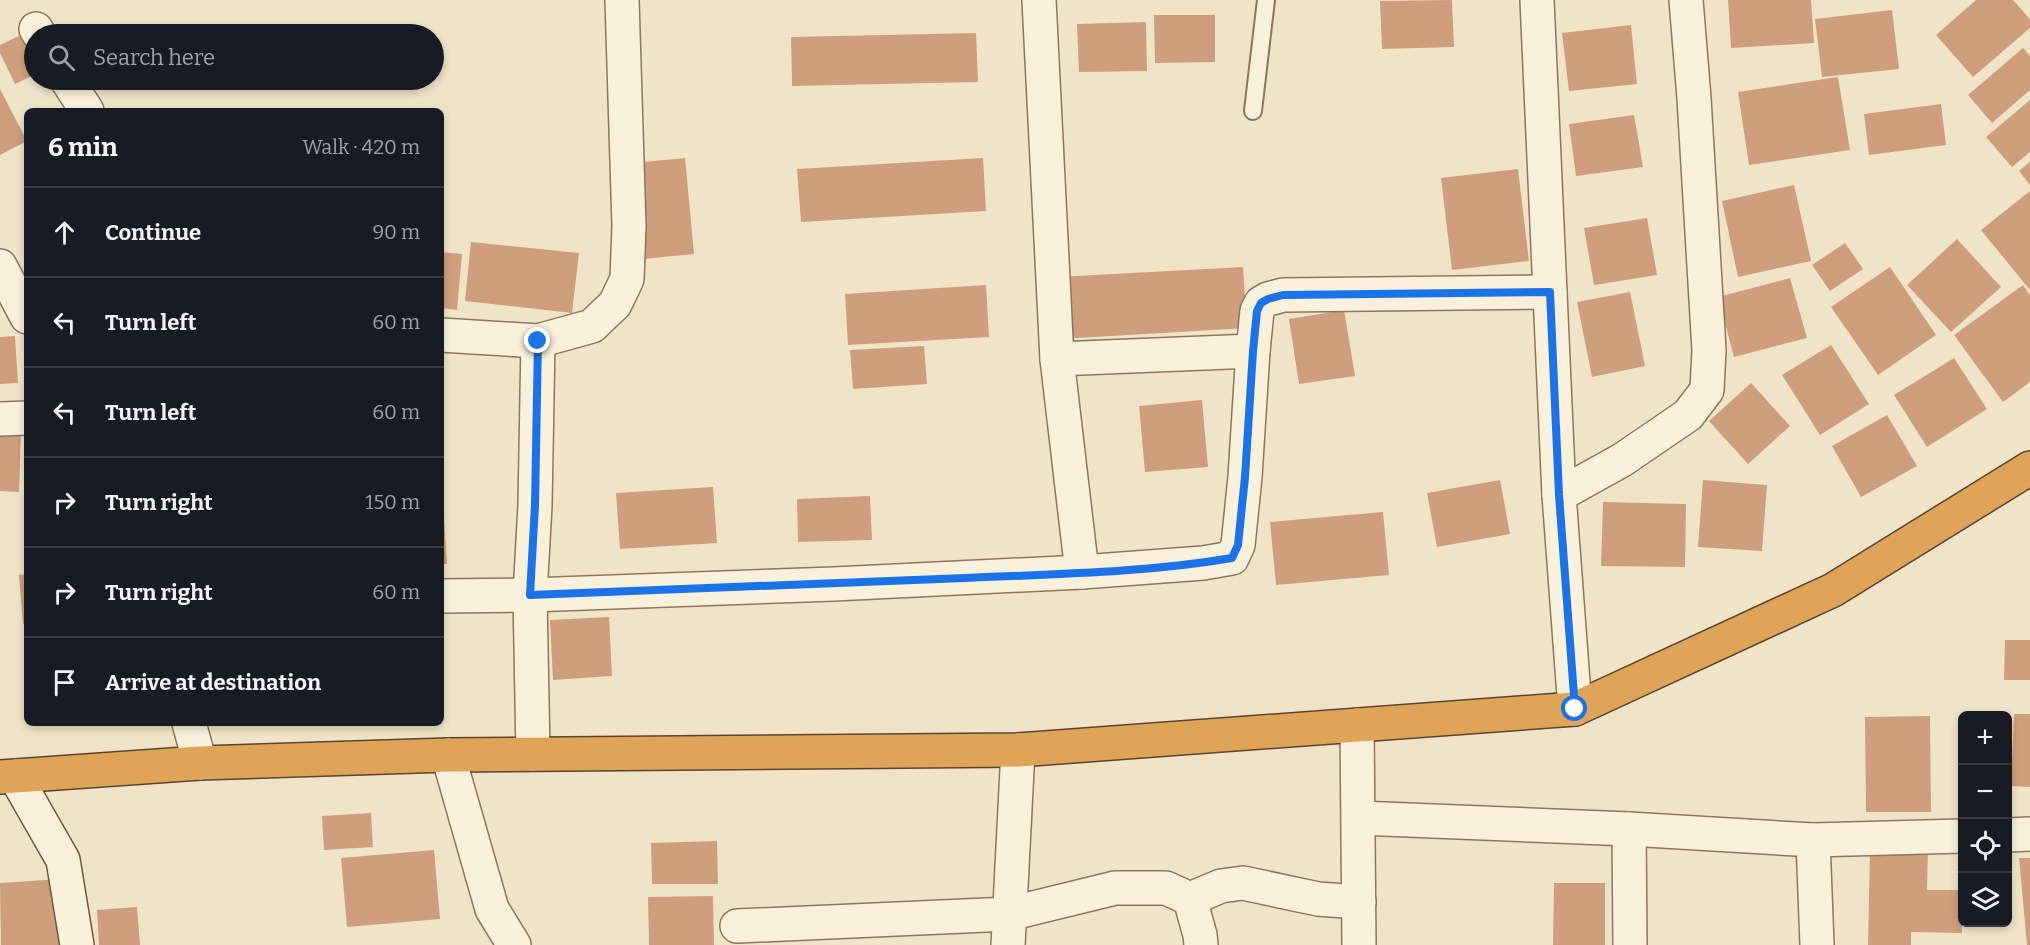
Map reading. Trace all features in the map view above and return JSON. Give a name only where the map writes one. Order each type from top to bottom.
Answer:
[{"type":"highway","points":[[7,777],[200,762],[448,755],[1018,750],[1575,709],[1833,590],[2030,468]]},
{"type":"street","points":[[444,335],[538,341],[592,326],[615,304],[627,279],[629,226],[622,0]]},
{"type":"street","points":[[1039,0],[1057,359],[1082,572]]},
{"type":"street","points":[[1537,0],[1559,495],[1575,709]]},
{"type":"street","points":[[1559,495],[1622,460],[1688,415],[1707,390],[1707,327],[1695,109],[1686,0]]},
{"type":"street","points":[[73,90],[85,108]]},
{"type":"street","points":[[0,266],[24,311]]},
{"type":"street","points":[[444,596],[834,584],[1082,572],[1203,563],[1232,558],[1238,545],[1253,351],[1257,311],[1261,303],[1283,295],[1550,292]]},
{"type":"street","points":[[533,754],[530,595],[535,505],[538,341]]},
{"type":"street","points":[[1057,359],[1253,351]]},
{"type":"street","points":[[0,419],[24,418]]},
{"type":"street","points":[[1357,725],[1359,945]]},
{"type":"street","points":[[190,726],[200,762]]},
{"type":"street","points":[[1008,929],[1018,750]]},
{"type":"street","points":[[448,755],[492,909],[514,945]]},
{"type":"street","points":[[7,777],[63,860],[77,945]]},
{"type":"street","points":[[1359,818],[1629,829],[1813,840],[1958,836]]},
{"type":"street","points":[[1629,829],[1630,945]]},
{"type":"street","points":[[2012,835],[2030,834]]},
{"type":"street","points":[[1813,840],[1817,945]]},
{"type":"street","points":[[737,926],[1008,929],[1115,888],[1166,888],[1190,899],[1221,886],[1244,883],[1318,900],[1359,902]]},
{"type":"street","points":[[1190,899],[1201,945]]},
{"type":"lane","points":[[1253,111],[1266,0]]},
{"type":"building","points":[[1452,0],[1454,47],[1382,49],[1380,1]]},
{"type":"building","points":[[1728,0],[1811,0],[1814,43],[1731,48]]},
{"type":"building","points":[[1976,0],[2013,0],[2030,19],[2030,28],[1973,77],[1936,35]]},
{"type":"building","points":[[1892,10],[1899,69],[1822,77],[1815,19]]},
{"type":"building","points":[[1154,15],[1215,15],[1215,62],[1155,63]]},
{"type":"building","points":[[1146,22],[1147,71],[1079,72],[1077,24]]},
{"type":"building","points":[[1631,25],[1637,84],[1569,91],[1562,33]]},
{"type":"building","points":[[976,33],[978,82],[792,86],[791,37]]},
{"type":"building","points":[[21,35],[24,41],[24,80],[15,84],[0,53],[0,45]]},
{"type":"building","points":[[2023,48],[2030,56],[2030,90],[1992,123],[1968,95]]},
{"type":"building","points":[[1838,77],[1850,150],[1749,165],[1738,92]]},
{"type":"building","points":[[0,89],[24,135],[24,143],[0,155]]},
{"type":"building","points":[[2030,100],[2030,152],[2012,167],[1986,137]]},
{"type":"building","points":[[1941,104],[1946,145],[1869,155],[1864,114]]},
{"type":"building","points":[[1634,115],[1643,167],[1576,176],[1569,124]]},
{"type":"building","points":[[685,158],[694,254],[643,259],[633,163]]},
{"type":"building","points":[[983,158],[986,211],[801,222],[797,169]]},
{"type":"building","points":[[2030,162],[2030,185],[2019,171]]},
{"type":"building","points":[[1518,169],[1529,261],[1452,270],[1441,178]]},
{"type":"building","points":[[1794,185],[1811,261],[1738,277],[1722,201]]},
{"type":"building","points":[[2030,191],[2030,290],[1981,230]]},
{"type":"building","points":[[1647,218],[1657,275],[1594,285],[1584,228]]},
{"type":"building","points":[[1957,239],[2001,287],[1951,332],[1907,285]]},
{"type":"building","points":[[471,242],[579,253],[572,313],[465,301]]},
{"type":"building","points":[[1845,243],[1863,269],[1830,291],[1812,265]]},
{"type":"building","points":[[444,252],[462,254],[457,310],[444,308]]},
{"type":"building","points":[[1243,267],[1247,328],[1061,339],[1058,277]]},
{"type":"building","points":[[1890,267],[1936,335],[1878,375],[1831,307]]},
{"type":"building","points":[[1790,278],[1807,338],[1734,357],[1718,297]]},
{"type":"building","points":[[986,285],[989,337],[848,345],[845,294]]},
{"type":"building","points":[[2023,285],[2030,295],[2030,382],[2003,402],[1954,335]]},
{"type":"building","points":[[1630,292],[1645,366],[1592,377],[1577,302]]},
{"type":"building","points":[[1344,310],[1355,376],[1299,384],[1289,319]]},
{"type":"building","points":[[15,336],[18,383],[0,384],[0,337]]},
{"type":"building","points":[[1831,345],[1869,404],[1820,435],[1782,375]]},
{"type":"building","points":[[924,346],[927,384],[853,389],[850,350]]},
{"type":"building","points":[[1954,358],[1987,409],[1927,447],[1894,395]]},
{"type":"building","points":[[1751,383],[1790,426],[1748,464],[1709,421]]},
{"type":"building","points":[[1202,400],[1208,467],[1145,472],[1139,406]]},
{"type":"building","points":[[1887,415],[1917,466],[1861,497],[1832,446]]},
{"type":"building","points":[[0,433],[21,433],[19,492],[0,491]]},
{"type":"building","points":[[1500,480],[1510,534],[1437,547],[1427,493]]},
{"type":"building","points":[[1703,480],[1767,485],[1762,551],[1698,547]]},
{"type":"building","points":[[713,487],[717,543],[620,549],[616,493]]},
{"type":"building","points":[[870,496],[872,540],[798,542],[797,499]]},
{"type":"building","points":[[1603,502],[1686,504],[1685,567],[1601,566]]},
{"type":"building","points":[[1383,512],[1389,575],[1276,585],[1270,522]]},
{"type":"building","points":[[444,519],[447,564],[444,564]]},
{"type":"building","points":[[24,574],[24,624],[23,624],[19,575]]},
{"type":"building","points":[[609,617],[612,676],[553,680],[550,620]]},
{"type":"building","points":[[2005,640],[2030,640],[2030,680],[2004,680]]},
{"type":"building","points":[[2014,714],[2030,714],[2030,787],[2012,786]]},
{"type":"building","points":[[1930,716],[1931,812],[1866,812],[1865,717]]},
{"type":"building","points":[[371,813],[373,847],[324,850],[322,816]]},
{"type":"building","points":[[717,841],[718,884],[652,884],[651,843]]},
{"type":"building","points":[[1870,849],[1928,850],[1927,890],[1958,890],[1958,927],[1962,927],[1962,933],[1911,932],[1911,945],[1868,945]]},
{"type":"building","points":[[434,850],[440,919],[347,927],[341,858]]},
{"type":"building","points":[[2019,858],[2030,858],[2030,945],[2027,945]]},
{"type":"building","points":[[60,879],[64,945],[1,945],[0,883]]},
{"type":"building","points":[[1554,883],[1605,883],[1605,945],[1553,945]]},
{"type":"building","points":[[713,896],[714,945],[649,945],[648,897]]},
{"type":"building","points":[[137,907],[140,945],[99,945],[97,910]]},
{"type":"route","points":[[538,341],[535,505],[530,595],[1082,572],[1203,563],[1232,558],[1238,545],[1253,351],[1257,311],[1261,303],[1283,295],[1550,292],[1559,495],[1575,709]]}]
